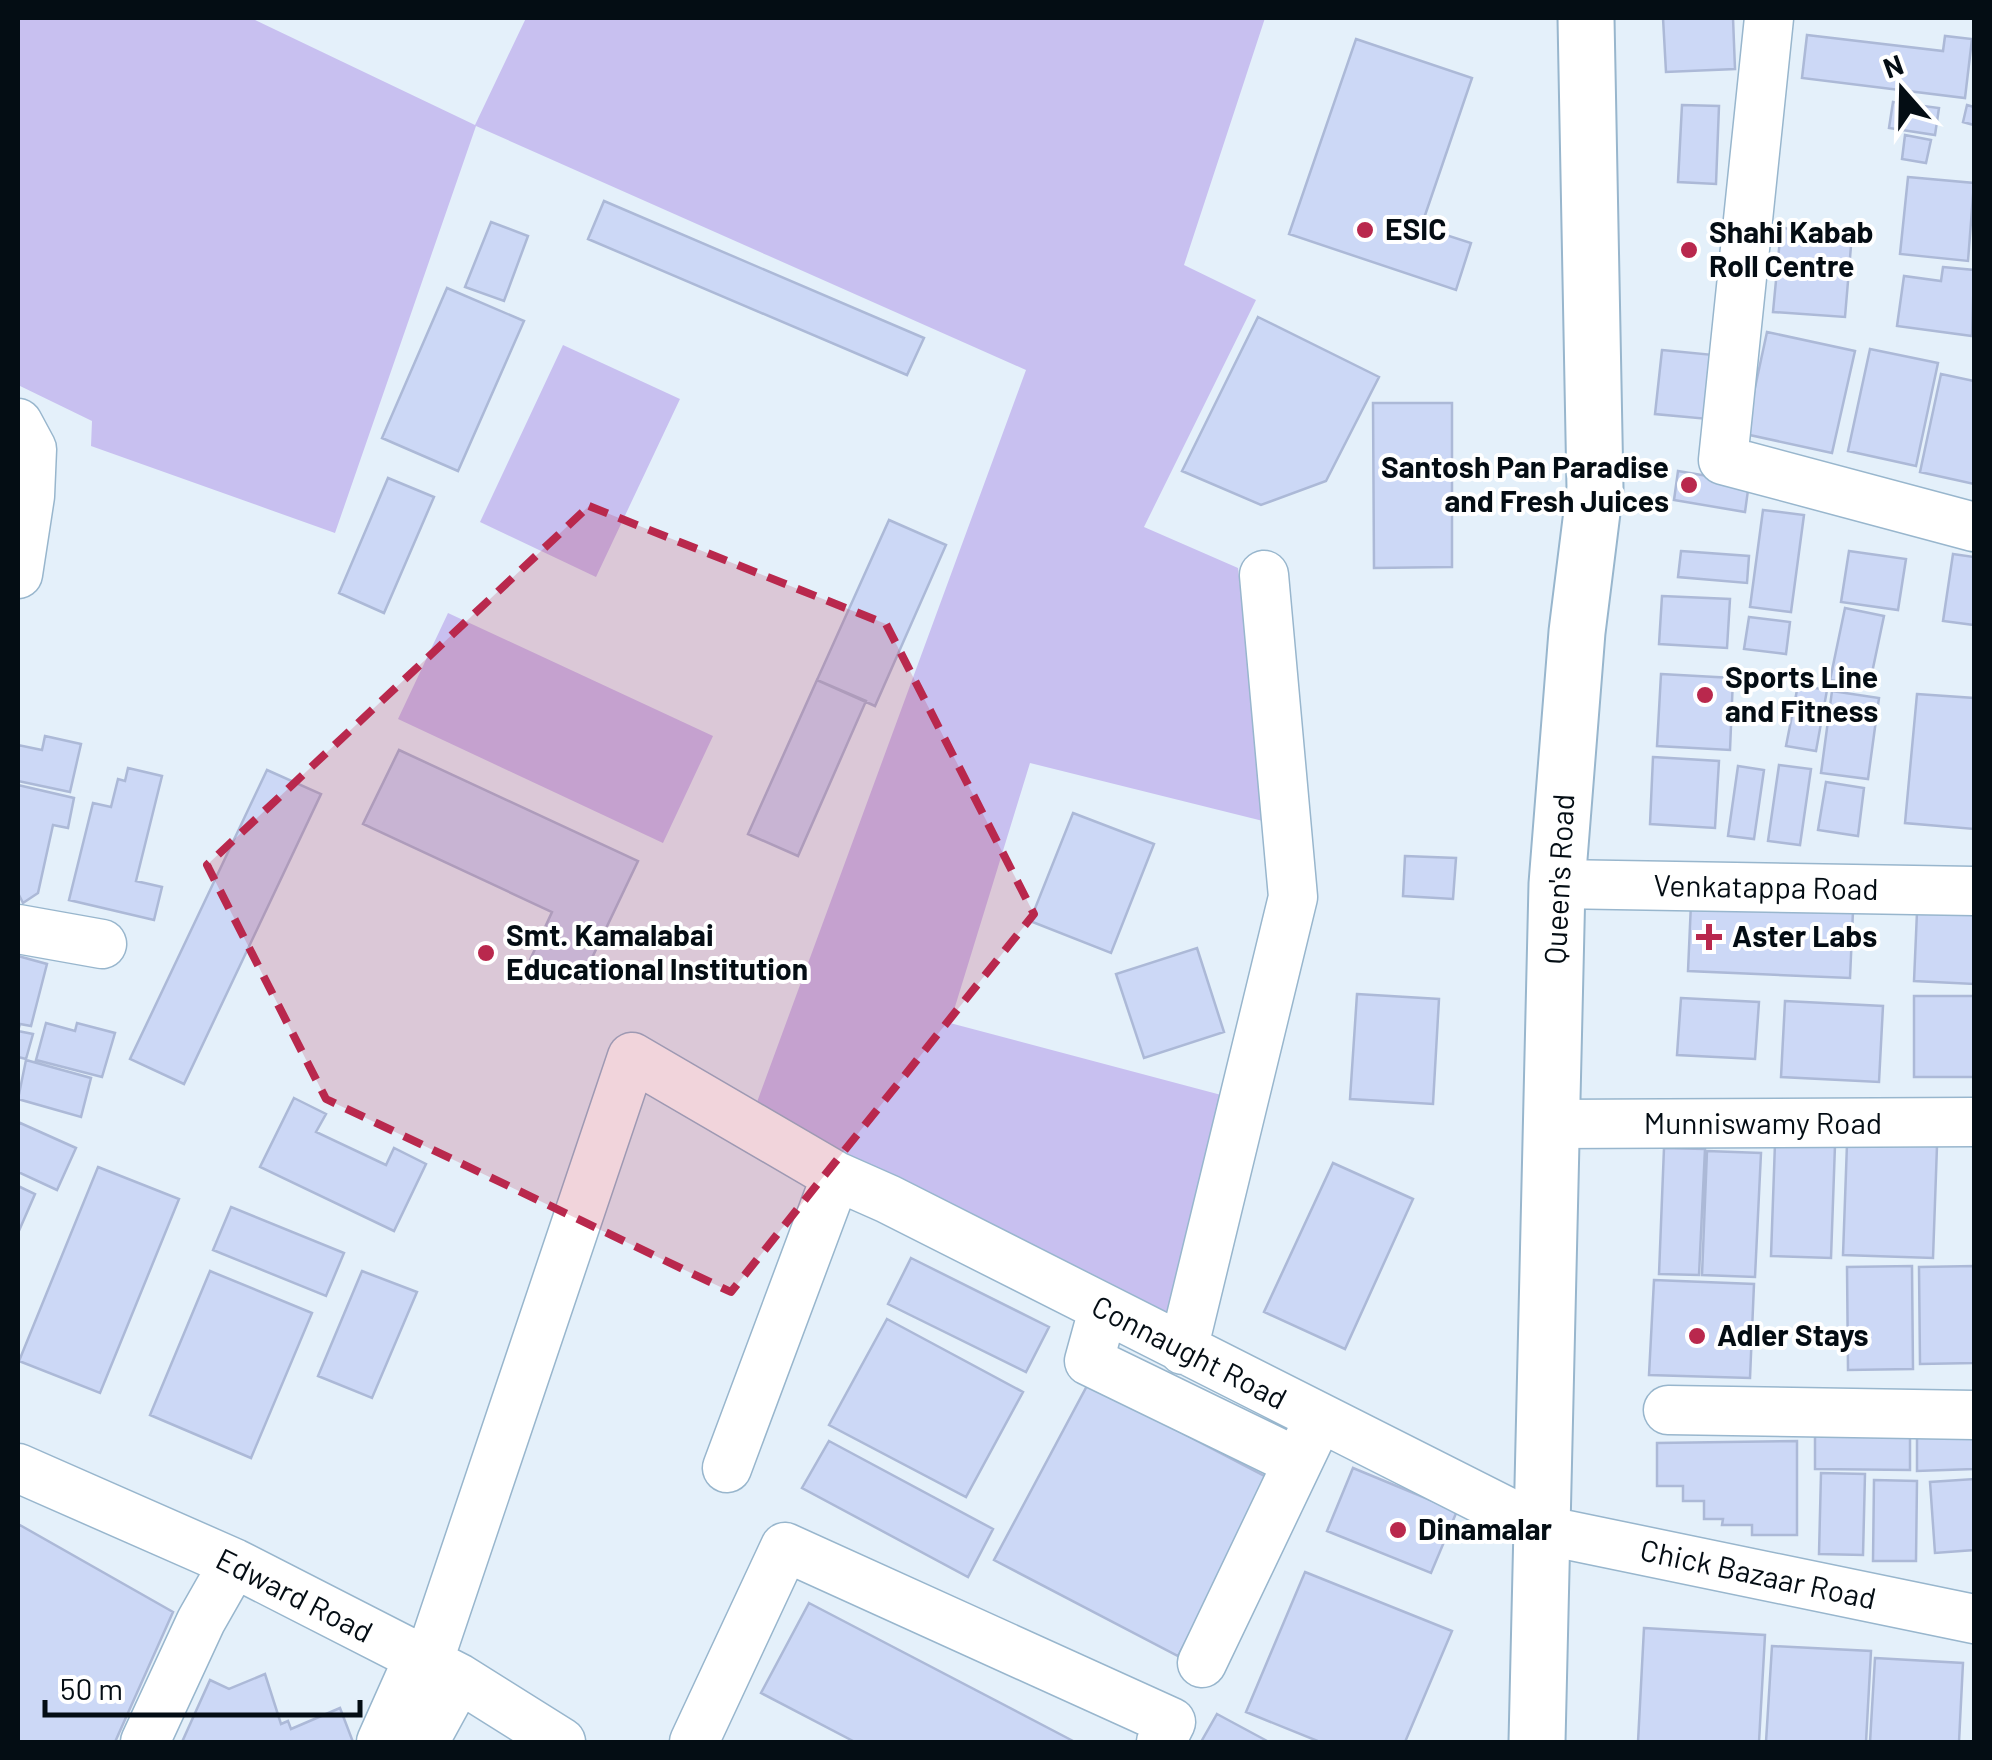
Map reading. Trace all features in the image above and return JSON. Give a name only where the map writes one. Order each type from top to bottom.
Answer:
[{"type":"main road","name":"Queen's Road","points":[[1538,1742],[1557,884],[1577,632],[1594,488],[1586,18]]},
{"type":"street","points":[[1769,18],[1724,460],[1974,527]]},
{"type":"street","points":[[18,423],[32,448],[30,496],[18,574]]},
{"type":"street","points":[[1183,1350],[1293,897],[1264,574]]},
{"type":"street","name":"Venkatappa Road","points":[[1557,884],[1974,890]]},
{"type":"street","points":[[18,929],[102,944]]},
{"type":"street","name":"Connaught Road","points":[[435,1667],[632,1057],[836,1176],[1542,1530]]},
{"type":"street","name":"Munniswamy Road","points":[[1551,1124],[1974,1122]]},
{"type":"street","points":[[727,1468],[836,1176]]},
{"type":"street","points":[[1103,1310],[1089,1361],[1297,1462]]},
{"type":"street","points":[[1668,1410],[1974,1415]]},
{"type":"street","points":[[1202,1663],[1318,1418]]},
{"type":"street","name":"Edward Road","points":[[18,1468],[234,1563],[435,1667],[560,1742]]},
{"type":"street","name":"Chick Bazaar Road","points":[[1542,1530],[1974,1619]]},
{"type":"street","points":[[694,1742],[785,1547],[1171,1722],[1161,1742]]},
{"type":"street","points":[[145,1742],[201,1620],[234,1563]]},
{"type":"street","points":[[381,1742],[435,1667]]},
{"type":"street","points":[[424,1742],[435,1667]]},
{"type":"highlighted area","points":[[589,506],[886,624],[1034,914],[731,1292],[326,1099],[207,865]]},
{"type":"shaded area","points":[[18,18],[251,18],[475,125],[526,18],[1265,18],[1184,265],[1256,300],[1144,527],[1238,568],[1267,822],[1030,763],[950,1023],[1225,1096],[1164,1325],[753,1113],[1026,370],[476,126],[335,533],[91,446],[92,421],[18,385]]},
{"type":"shaded area","points":[[563,345],[680,399],[596,577],[480,522]]},
{"type":"shaded area","points":[[448,613],[713,736],[663,843],[398,719]]},
{"type":"building","points":[[1663,18],[1733,18],[1735,69],[1666,72]]},
{"type":"building","points":[[1807,35],[1943,51],[1945,36],[1972,39],[1965,98],[1802,78]]},
{"type":"building","points":[[1356,39],[1472,78],[1421,227],[1471,243],[1456,290],[1289,234]]},
{"type":"building","points":[[1893,102],[1939,108],[1935,135],[1889,128]]},
{"type":"building","points":[[1682,105],[1719,106],[1716,184],[1678,182]]},
{"type":"building","points":[[1967,105],[1974,107],[1974,125],[1963,122]]},
{"type":"building","points":[[1905,135],[1931,140],[1926,163],[1902,159]]},
{"type":"building","points":[[1908,177],[1974,183],[1968,261],[1900,254]]},
{"type":"building","points":[[604,201],[924,338],[907,375],[588,239]]},
{"type":"building","points":[[491,222],[528,236],[504,301],[465,287]]},
{"type":"building","points":[[1781,228],[1852,234],[1845,317],[1773,312]]},
{"type":"building","points":[[1943,267],[1974,270],[1972,336],[1897,326],[1904,276],[1941,281]]},
{"type":"building","points":[[447,288],[524,321],[458,471],[382,438]]},
{"type":"building","points":[[1258,317],[1379,377],[1326,481],[1261,505],[1182,471]]},
{"type":"building","points":[[1767,332],[1855,351],[1832,453],[1745,434]]},
{"type":"building","points":[[1870,349],[1938,363],[1916,466],[1848,451]]},
{"type":"building","points":[[1662,350],[1714,355],[1708,419],[1655,414]]},
{"type":"building","points":[[1941,374],[1974,381],[1974,484],[1920,472]]},
{"type":"building","points":[[1373,403],[1452,403],[1452,567],[1374,568]]},
{"type":"building","points":[[1678,471],[1749,483],[1745,512],[1674,500]]},
{"type":"building","points":[[388,478],[434,497],[384,613],[339,593]]},
{"type":"building","points":[[1763,510],[1804,515],[1791,612],[1750,607]]},
{"type":"building","points":[[889,520],[946,545],[875,706],[817,680]]},
{"type":"building","points":[[1681,551],[1749,556],[1747,583],[1678,577]]},
{"type":"building","points":[[1849,551],[1906,559],[1898,610],[1841,602]]},
{"type":"building","points":[[1953,554],[1974,557],[1974,625],[1943,621]]},
{"type":"building","points":[[1662,596],[1730,599],[1727,648],[1659,644]]},
{"type":"building","points":[[1845,608],[1884,616],[1869,687],[1830,680]]},
{"type":"building","points":[[1749,617],[1790,622],[1786,654],[1744,649]]},
{"type":"building","points":[[1661,674],[1733,678],[1730,750],[1657,746]]},
{"type":"building","points":[[817,680],[866,701],[798,856],[748,834]]},
{"type":"building","points":[[1798,685],[1827,690],[1816,751],[1786,746]]},
{"type":"building","points":[[1832,691],[1879,698],[1868,779],[1821,773]]},
{"type":"building","points":[[1917,694],[1974,698],[1974,829],[1905,823]]},
{"type":"building","points":[[45,736],[81,744],[70,792],[18,781],[18,745],[42,750]]},
{"type":"building","points":[[399,750],[638,861],[580,983],[530,960],[552,912],[363,824]]},
{"type":"building","points":[[1653,757],[1719,761],[1715,828],[1650,824]]},
{"type":"building","points":[[1779,765],[1811,769],[1800,845],[1768,841]]},
{"type":"building","points":[[1738,766],[1764,770],[1754,839],[1728,836]]},
{"type":"building","points":[[128,768],[162,776],[136,881],[162,887],[154,920],[69,900],[93,803],[111,807],[118,779],[125,781]]},
{"type":"building","points":[[267,770],[321,794],[184,1084],[130,1059]]},
{"type":"building","points":[[1826,782],[1864,788],[1858,836],[1818,830]]},
{"type":"building","points":[[18,785],[74,798],[68,828],[53,825],[38,893],[23,903],[18,893]]},
{"type":"building","points":[[1073,813],[1154,844],[1111,953],[1030,921]]},
{"type":"building","points":[[1405,856],[1456,858],[1453,899],[1403,896]]},
{"type":"building","points":[[1691,903],[1853,911],[1850,978],[1688,971]]},
{"type":"building","points":[[1917,912],[1974,914],[1974,984],[1914,981]]},
{"type":"building","points":[[1197,948],[1224,1032],[1144,1058],[1116,974]]},
{"type":"building","points":[[18,956],[47,964],[31,1026],[20,1024],[18,1031]]},
{"type":"building","points":[[1357,994],[1439,999],[1433,1104],[1350,1099]]},
{"type":"building","points":[[1914,996],[1974,996],[1974,1077],[1914,1077]]},
{"type":"building","points":[[1681,998],[1759,1002],[1755,1059],[1677,1055]]},
{"type":"building","points":[[1785,1001],[1883,1006],[1879,1082],[1781,1077]]},
{"type":"building","points":[[46,1023],[75,1031],[77,1023],[115,1033],[102,1077],[36,1060]]},
{"type":"building","points":[[18,1031],[33,1034],[26,1059],[18,1057]]},
{"type":"building","points":[[26,1060],[91,1078],[81,1117],[18,1099]]},
{"type":"building","points":[[294,1098],[326,1114],[316,1132],[386,1165],[394,1148],[426,1164],[394,1231],[260,1167]]},
{"type":"building","points":[[18,1122],[76,1148],[57,1190],[18,1172]]},
{"type":"building","points":[[1775,1143],[1835,1145],[1831,1258],[1771,1256]]},
{"type":"building","points":[[1847,1144],[1937,1146],[1933,1258],[1843,1255]]},
{"type":"building","points":[[1664,1148],[1705,1149],[1699,1275],[1659,1274]]},
{"type":"building","points":[[1707,1151],[1761,1153],[1755,1277],[1702,1275]]},
{"type":"building","points":[[1333,1163],[1413,1199],[1345,1349],[1264,1312]]},
{"type":"building","points":[[98,1167],[179,1199],[100,1393],[19,1361]]},
{"type":"building","points":[[18,1186],[35,1194],[18,1233]]},
{"type":"building","points":[[231,1207],[344,1253],[326,1296],[213,1250]]},
{"type":"building","points":[[911,1258],[1049,1327],[1026,1372],[888,1304]]},
{"type":"building","points":[[1912,1266],[1913,1369],[1848,1370],[1847,1267]]},
{"type":"building","points":[[1974,1266],[1974,1363],[1920,1364],[1919,1267]]},
{"type":"building","points":[[210,1271],[312,1313],[251,1458],[150,1415]]},
{"type":"building","points":[[362,1271],[417,1292],[372,1398],[318,1376]]},
{"type":"building","points":[[1654,1280],[1754,1284],[1750,1378],[1649,1375]]},
{"type":"building","points":[[887,1319],[1023,1392],[966,1497],[829,1425]]},
{"type":"building","points":[[1088,1384],[1272,1480],[1178,1656],[994,1560]]},
{"type":"building","points":[[1974,1433],[1974,1469],[1917,1471],[1917,1435]]},
{"type":"building","points":[[1815,1435],[1910,1435],[1910,1470],[1815,1469]]},
{"type":"building","points":[[829,1441],[993,1529],[968,1577],[802,1488]]},
{"type":"building","points":[[1797,1441],[1797,1535],[1752,1535],[1752,1525],[1722,1525],[1723,1519],[1704,1519],[1704,1501],[1683,1501],[1683,1486],[1657,1486],[1657,1443]]},
{"type":"building","points":[[1353,1468],[1457,1511],[1431,1573],[1327,1531]]},
{"type":"building","points":[[1821,1473],[1865,1474],[1863,1555],[1819,1554]]},
{"type":"building","points":[[1974,1479],[1974,1550],[1935,1553],[1930,1482]]},
{"type":"building","points":[[1874,1480],[1917,1481],[1916,1561],[1873,1561]]},
{"type":"building","points":[[18,1524],[173,1612],[115,1742],[18,1742]]},
{"type":"building","points":[[1305,1572],[1452,1631],[1405,1742],[1320,1742],[1246,1712]]},
{"type":"building","points":[[809,1603],[1075,1742],[855,1742],[761,1693]]},
{"type":"building","points":[[1644,1628],[1765,1635],[1759,1742],[1638,1742]]},
{"type":"building","points":[[1772,1646],[1871,1651],[1866,1742],[1766,1742]]},
{"type":"building","points":[[1875,1658],[1963,1663],[1959,1742],[1870,1742]]},
{"type":"building","points":[[265,1674],[281,1724],[288,1721],[291,1729],[340,1708],[353,1742],[182,1742],[210,1680],[229,1689]]},
{"type":"building","points":[[1217,1714],[1269,1742],[1201,1742]]},
{"type":"place","name":"ESIC","points":[[1365,230]]},
{"type":"place","name":"Shahi Kabab Roll Centre","points":[[1689,250]]},
{"type":"place","name":"Santosh Pan Paradise and Fresh Juices","points":[[1689,485]]},
{"type":"place","name":"Sports Line and Fitness","points":[[1705,695]]},
{"type":"place","name":"Aster Labs","points":[[1709,937]]},
{"type":"place","name":"Smt. Kamalabai Educational Institution","points":[[486,953]]},
{"type":"place","name":"Adler Stays","points":[[1697,1336]]},
{"type":"place","name":"Dinamalar","points":[[1398,1530]]}]
